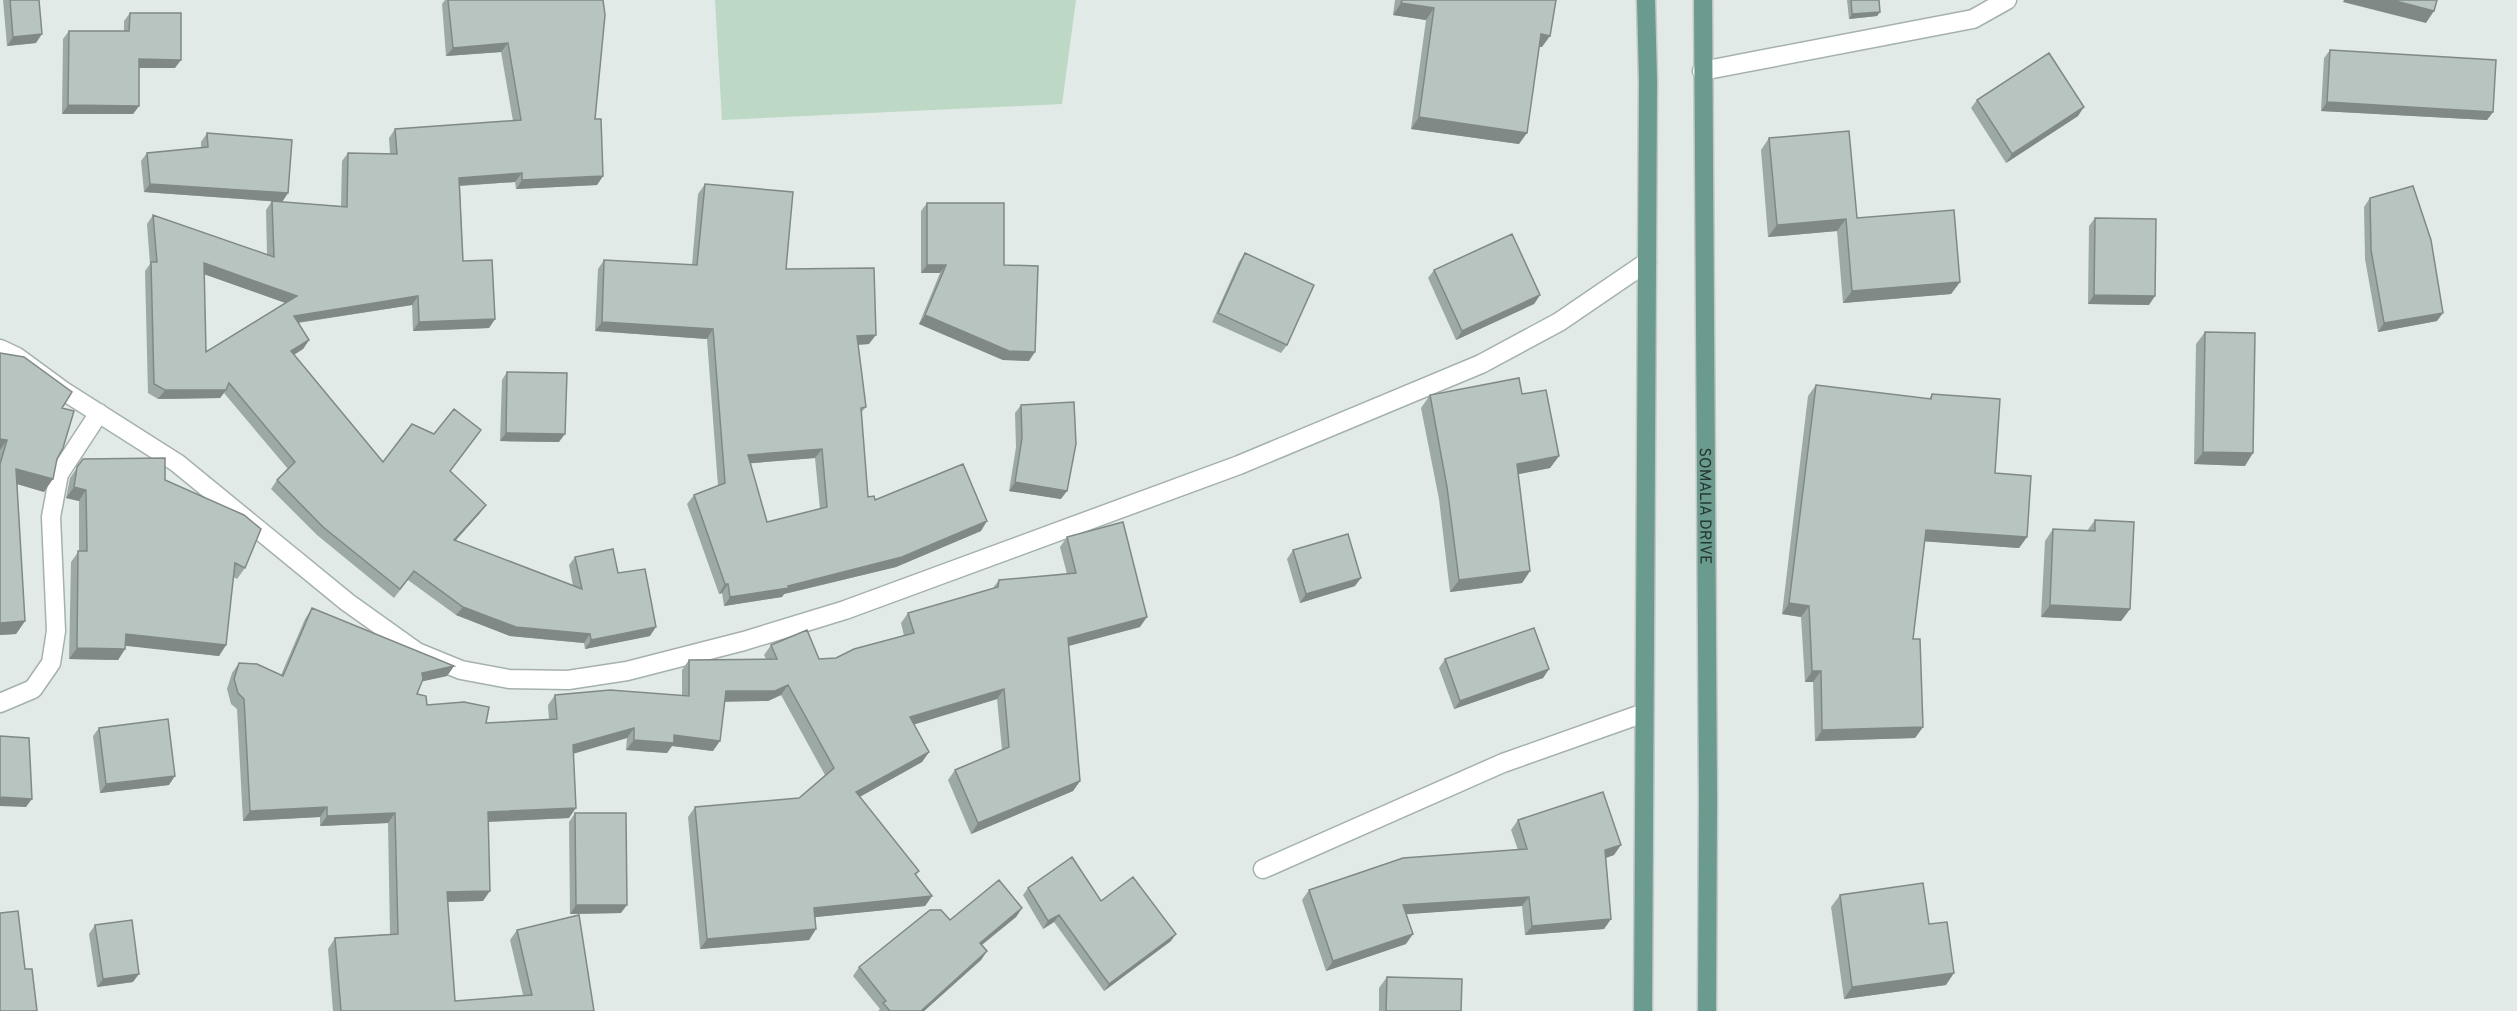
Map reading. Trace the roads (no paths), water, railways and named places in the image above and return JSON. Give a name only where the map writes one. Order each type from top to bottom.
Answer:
[{"type":"main road","points":[[1643,1011],[1646,0]]},
{"type":"main road","name":"SOMALIA DRIVE","points":[[1703,0],[1707,418],[1707,1011]]},
{"type":"street","points":[[1702,71],[1973,19],[2007,0]]},
{"type":"street","points":[[0,349],[17,357],[62,390],[177,462],[347,602],[417,652],[461,670],[509,679],[568,680],[627,671],[744,641],[845,610],[1239,465],[1481,364],[1559,322],[1647,262]]},
{"type":"street","points":[[0,704],[33,689],[51,663],[56,632],[51,517],[59,474],[99,413]]},
{"type":"street","points":[[1263,869],[1503,763],[1644,713]]}]
